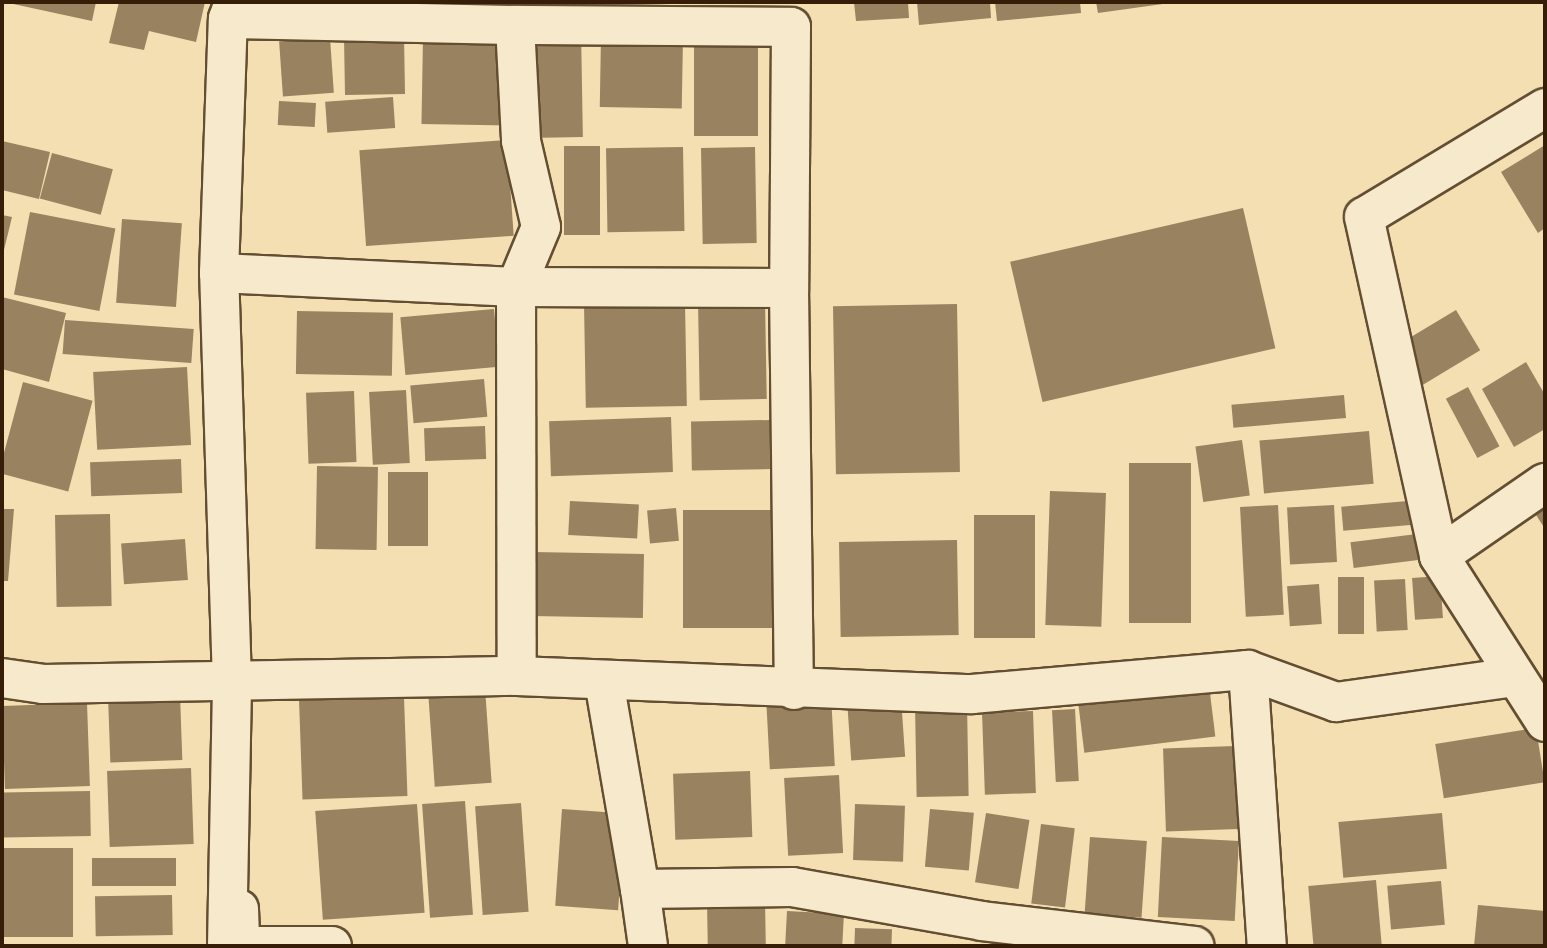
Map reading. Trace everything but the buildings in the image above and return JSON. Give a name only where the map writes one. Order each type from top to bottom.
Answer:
[{"type":"street","points":[[332,946],[240,946],[219,273],[231,10],[515,25],[791,27],[789,288],[794,690]]},
{"type":"street","points":[[515,25],[521,141],[541,227],[516,287],[517,676]]},
{"type":"street","points":[[1545,108],[1364,217],[1439,556],[1513,677],[1545,722]]},
{"type":"street","points":[[219,273],[516,287],[789,288]]},
{"type":"street","points":[[1439,556],[1545,483]]},
{"type":"street","points":[[2,678],[43,684],[232,683],[517,676],[794,690],[972,694],[1248,670],[1336,702],[1513,677]]},
{"type":"street","points":[[1248,670],[1267,946]]},
{"type":"street","points":[[604,681],[648,946]]},
{"type":"street","points":[[227,946],[232,683]]},
{"type":"street","points":[[640,889],[792,887],[982,922],[1195,946]]}]
